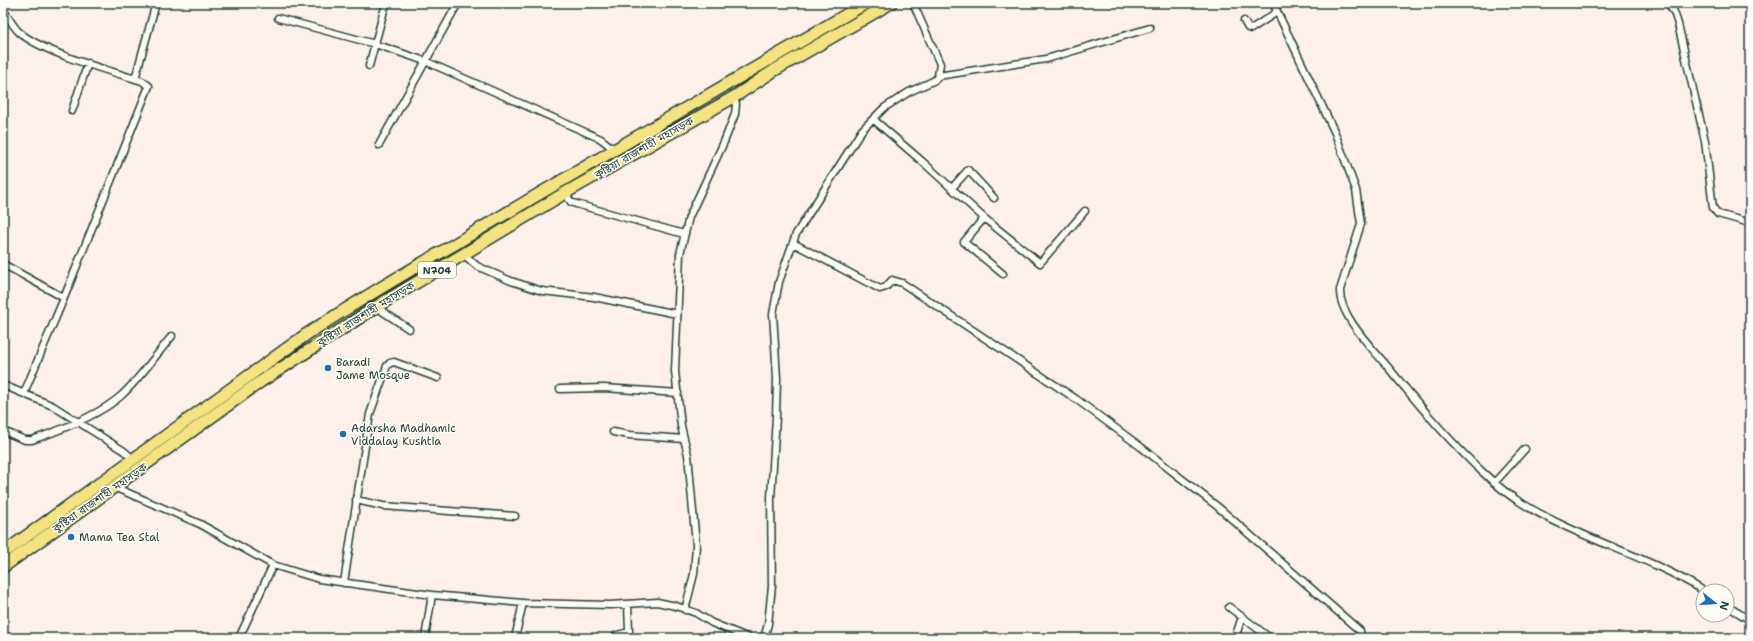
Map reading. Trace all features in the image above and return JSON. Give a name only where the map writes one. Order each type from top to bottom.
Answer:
[{"type":"highway","name":"কুষ্টিয়া রাজশাহী মহাসড়ক","points":[[3,567],[49,527],[133,459],[307,334],[356,302],[587,165],[866,3]]},
{"type":"highway","name":"কুষ্টিয়া রাজশাহী মহাসড়ক","points":[[3,553],[114,487],[260,382],[376,306],[565,193],[734,97],[776,70],[891,3]]},
{"type":"highway","points":[[587,165],[593,177]]},
{"type":"highway","points":[[356,302],[362,315]]},
{"type":"highway","points":[[167,436],[172,446]]},
{"type":"street","points":[[135,79],[156,3]]},
{"type":"street","points":[[369,66],[386,3]]},
{"type":"street","points":[[379,145],[458,3]]},
{"type":"street","points":[[764,638],[768,624],[772,586],[771,498],[777,386],[773,314],[779,282],[796,234],[839,163],[862,130],[884,108],[909,92],[935,80],[938,76],[940,64],[913,3]]},
{"type":"street","points":[[1244,21],[1248,28],[1251,29],[1281,3]]},
{"type":"street","points":[[1668,3],[1674,12],[1678,24],[1705,141],[1713,208],[1718,214],[1750,222]]},
{"type":"street","points":[[1275,7],[1336,133],[1356,190],[1362,224],[1340,290],[1340,300],[1343,308],[1368,343],[1448,438],[1494,483],[1516,500],[1541,514],[1648,560],[1695,586]]},
{"type":"street","points":[[3,9],[19,32],[31,40],[88,63],[147,84],[148,90],[24,393]]},
{"type":"street","points":[[278,18],[375,44],[425,61],[601,139],[615,150]]},
{"type":"street","points":[[938,76],[1046,59],[1150,28]]},
{"type":"street","points":[[72,111],[88,63]]},
{"type":"street","points":[[685,610],[694,574],[696,545],[688,455],[684,439],[675,371],[680,254],[684,234],[694,205],[724,142],[735,114],[736,104],[734,97]]},
{"type":"street","points":[[873,119],[984,218],[1040,263],[1085,211]]},
{"type":"street","points":[[952,188],[968,170],[994,198]]},
{"type":"street","points":[[565,193],[571,202],[576,204],[684,234]]},
{"type":"street","points":[[984,218],[964,242],[1003,274]]},
{"type":"street","points":[[792,243],[880,288],[886,287],[892,280],[902,283],[1076,399],[1218,506],[1248,535],[1325,599],[1360,631],[1362,638]]},
{"type":"street","points":[[463,254],[477,266],[511,281],[542,291],[594,297],[677,314]]},
{"type":"street","points":[[3,264],[64,298]]},
{"type":"street","points":[[376,306],[409,330]]},
{"type":"street","points":[[3,432],[25,440],[32,440],[77,422],[111,404],[123,394],[172,336]]},
{"type":"street","points":[[344,582],[370,414],[387,366],[390,362],[394,362],[438,378]]},
{"type":"street","points":[[3,385],[53,406],[124,451],[133,459]]},
{"type":"street","points":[[560,389],[604,388],[678,393]]},
{"type":"street","points":[[613,432],[629,435],[684,439]]},
{"type":"street","points":[[1494,483],[1525,449]]},
{"type":"street","points":[[114,487],[200,524],[257,557],[273,564],[319,579],[432,595],[523,603],[628,604],[657,602],[685,610],[749,638]]},
{"type":"street","points":[[356,500],[383,506],[515,516]]},
{"type":"street","points":[[239,638],[273,564]]},
{"type":"street","points":[[425,638],[432,595]]},
{"type":"street","points":[[515,638],[523,603]]},
{"type":"street","points":[[614,638],[616,635],[629,632],[628,604]]},
{"type":"street","points":[[1229,607],[1270,638]]},
{"type":"street","points":[[1735,611],[1750,620]]},
{"type":"street","points":[[1235,638],[1242,617]]},
{"type":"place","name":"Baradi Jame Mosque","points":[[328,368]]},
{"type":"place","name":"Adarsha Madhamic Viddalay Kushtia","points":[[343,434]]},
{"type":"place","name":"Mama Tea Stal","points":[[71,537]]}]
